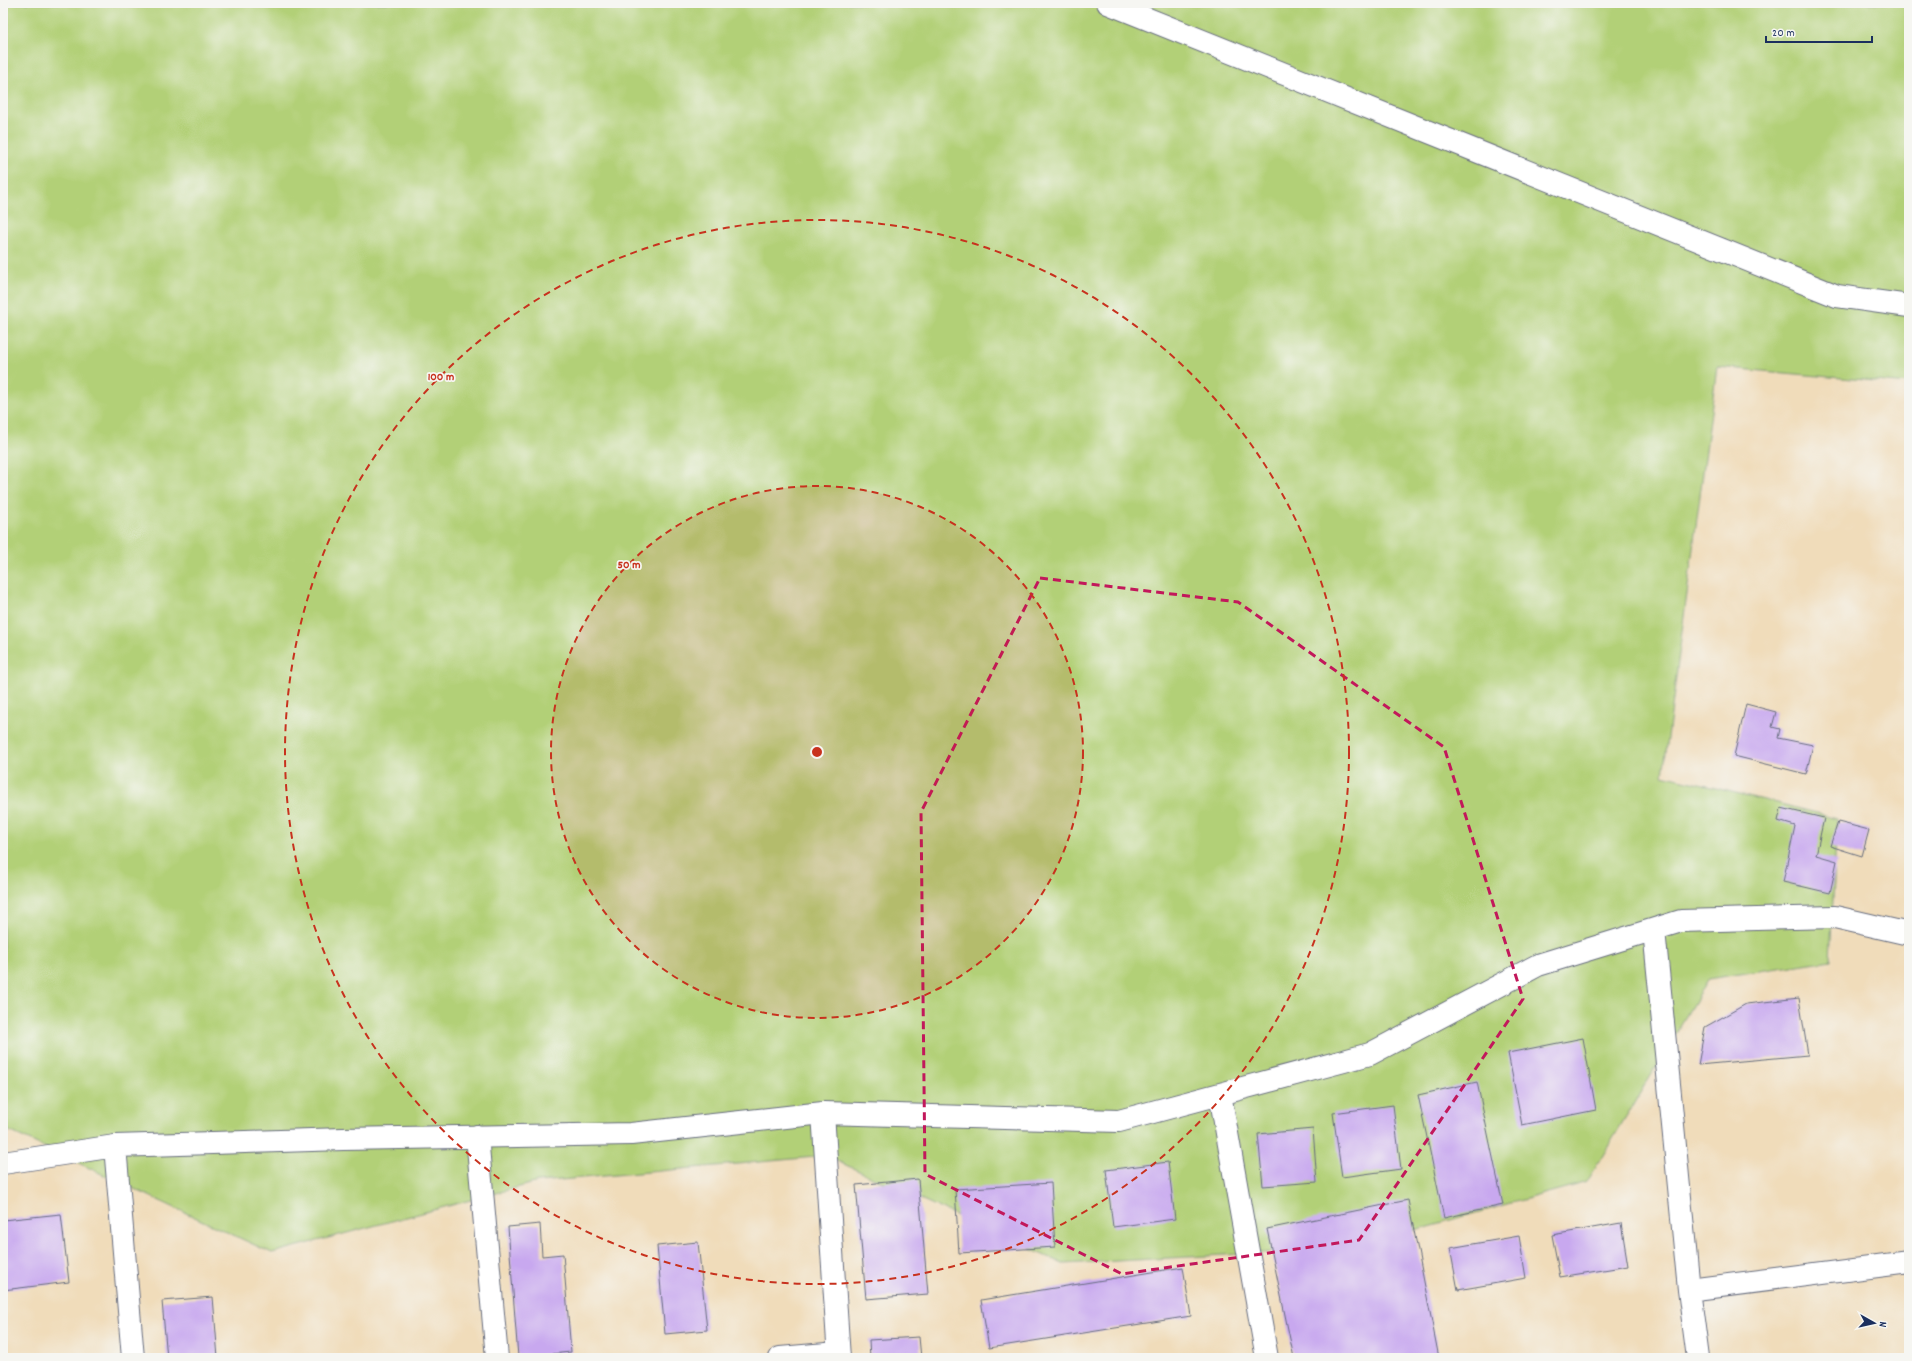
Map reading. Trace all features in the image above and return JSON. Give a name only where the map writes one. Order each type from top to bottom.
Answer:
[{"type":"street","points":[[1108,3],[1837,296],[1909,306]]},
{"type":"street","points":[[3,1163],[115,1146],[477,1136],[631,1134],[823,1113],[1119,1121],[1370,1054],[1538,965],[1681,922],[1835,917],[1909,934]]},
{"type":"street","points":[[1654,930],[1689,1290],[1698,1358]]},
{"type":"street","points":[[1220,1094],[1267,1358]]},
{"type":"street","points":[[780,1358],[839,1355],[823,1113]]},
{"type":"street","points":[[477,1136],[498,1358]]},
{"type":"street","points":[[115,1146],[133,1358]]},
{"type":"street","points":[[1689,1290],[1909,1262]]},
{"type":"highlighted area","points":[[1040,578],[1238,602],[1444,747],[1523,999],[1359,1240],[1122,1274],[925,1174],[921,812]]},
{"type":"green space","points":[[3,3],[1909,3],[1909,384],[1717,367],[1663,775],[1837,818],[1830,960],[1708,979],[1587,1182],[1350,1248],[1063,1264],[826,1156],[538,1182],[272,1253],[3,1128]]},
{"type":"building","points":[[1746,704],[1776,712],[1772,727],[1780,729],[1778,738],[1813,745],[1806,774],[1734,756]]},
{"type":"building","points":[[1781,808],[1824,818],[1816,855],[1837,861],[1830,893],[1783,882],[1795,826],[1778,821]]},
{"type":"building","points":[[1838,822],[1869,830],[1862,856],[1830,846]]},
{"type":"building","points":[[1799,998],[1808,1055],[1698,1065],[1705,1027],[1746,1004]]},
{"type":"building","points":[[1583,1038],[1596,1110],[1522,1125],[1508,1053]]},
{"type":"building","points":[[1477,1082],[1503,1205],[1444,1218],[1418,1095]]},
{"type":"building","points":[[1393,1105],[1401,1169],[1342,1177],[1333,1113]]},
{"type":"building","points":[[1313,1129],[1317,1182],[1263,1186],[1258,1134]]},
{"type":"building","points":[[1168,1162],[1175,1219],[1113,1227],[1106,1170]]},
{"type":"building","points":[[918,1179],[928,1294],[866,1299],[856,1185]]},
{"type":"building","points":[[1051,1183],[1055,1247],[959,1253],[955,1189]]},
{"type":"building","points":[[1408,1200],[1439,1358],[1294,1358],[1267,1229]]},
{"type":"building","points":[[61,1214],[69,1282],[3,1290],[3,1220]]},
{"type":"building","points":[[1621,1223],[1628,1266],[1560,1277],[1552,1235]]},
{"type":"building","points":[[540,1224],[542,1256],[563,1254],[571,1352],[518,1357],[508,1227]]},
{"type":"building","points":[[1519,1236],[1526,1278],[1458,1290],[1450,1248]]},
{"type":"building","points":[[698,1242],[707,1330],[665,1334],[657,1246]]},
{"type":"building","points":[[1183,1267],[1191,1316],[989,1348],[981,1300]]},
{"type":"building","points":[[213,1297],[218,1358],[167,1358],[162,1301]]},
{"type":"building","points":[[919,1337],[921,1358],[870,1358],[869,1340]]}]
